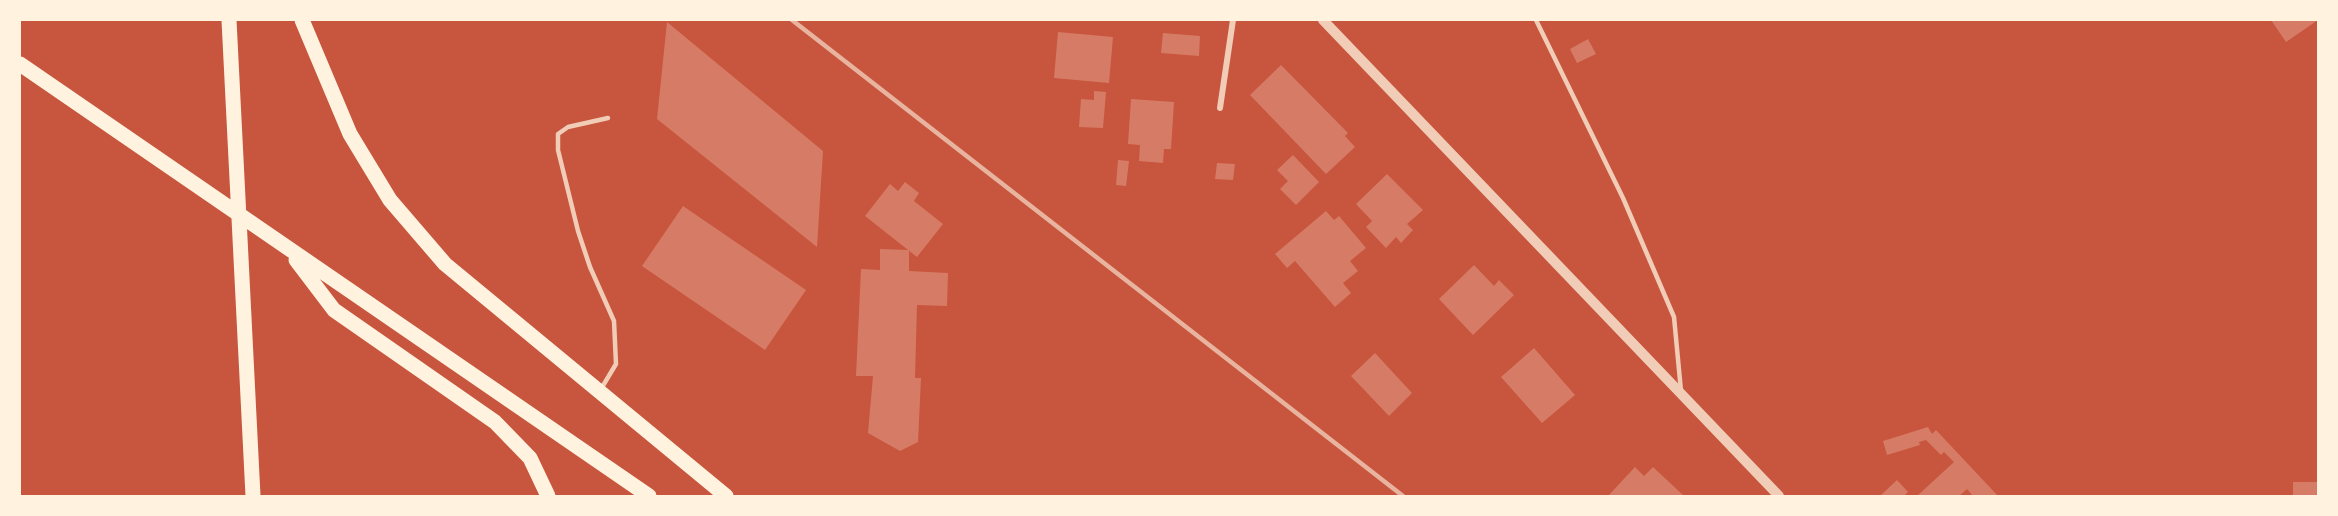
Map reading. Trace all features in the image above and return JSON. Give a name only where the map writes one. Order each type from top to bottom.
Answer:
[{"type":"main road","points":[[229,20],[253,496]]},
{"type":"main road","points":[[302,20],[350,134],[390,200],[445,264],[726,496]]},
{"type":"main road","points":[[20,64],[190,183],[649,496]]},
{"type":"main road","points":[[287,249],[334,310],[495,422],[530,458],[548,496]]},
{"type":"street","points":[[1220,108],[1233,20]]},
{"type":"street","points":[[1323,20],[1681,397],[1779,496]]},
{"type":"lane","points":[[1536,20],[1623,198],[1674,317],[1681,397]]},
{"type":"lane","points":[[599,391],[616,364],[614,321],[590,267],[578,231],[558,150],[558,134],[568,127],[608,118]]},
{"type":"building","points":[[2271,20],[2318,20],[2286,42]]},
{"type":"building","points":[[667,22],[823,151],[817,247],[657,119]]},
{"type":"building","points":[[1058,32],[1113,37],[1109,83],[1054,78]]},
{"type":"building","points":[[1163,33],[1200,36],[1199,56],[1161,53]]},
{"type":"building","points":[[1588,39],[1596,54],[1577,63],[1570,49]]},
{"type":"building","points":[[1281,65],[1348,133],[1345,136],[1355,147],[1326,174],[1250,95]]},
{"type":"building","points":[[1094,91],[1106,92],[1103,128],[1079,127],[1081,99],[1094,100]]},
{"type":"building","points":[[1131,99],[1174,102],[1171,149],[1164,149],[1163,163],[1139,161],[1140,145],[1128,144]]},
{"type":"building","points":[[1293,155],[1319,182],[1296,205],[1280,189],[1288,181],[1277,170]]},
{"type":"building","points":[[1118,160],[1129,161],[1126,186],[1116,185]]},
{"type":"building","points":[[1217,163],[1235,164],[1233,180],[1215,179]]},
{"type":"building","points":[[1387,174],[1423,210],[1407,224],[1413,230],[1401,243],[1396,237],[1386,248],[1366,227],[1372,221],[1356,204]]},
{"type":"building","points":[[905,182],[919,193],[914,201],[943,224],[917,257],[865,216],[890,184],[898,191]]},
{"type":"building","points":[[683,206],[806,290],[765,350],[642,266]]},
{"type":"building","points":[[1326,211],[1334,220],[1339,216],[1366,248],[1350,261],[1358,271],[1343,283],[1351,293],[1335,307],[1295,261],[1287,268],[1275,254]]},
{"type":"building","points":[[880,249],[909,250],[909,271],[948,273],[947,306],[917,305],[915,378],[921,378],[918,442],[900,451],[868,433],[873,376],[856,376],[861,269],[880,270]]},
{"type":"building","points":[[1474,265],[1494,286],[1499,280],[1514,295],[1473,335],[1439,299]]},
{"type":"building","points":[[1534,348],[1575,395],[1542,423],[1501,377]]},
{"type":"building","points":[[1375,353],[1412,393],[1389,416],[1351,376]]},
{"type":"building","points":[[1928,427],[1932,434],[1936,430],[1998,496],[1973,496],[1967,489],[1959,496],[1917,496],[1954,462],[1944,452],[1941,455],[1926,440],[1919,442],[1920,445],[1887,455],[1883,441]]},
{"type":"building","points":[[1635,467],[1644,476],[1653,467],[1684,496],[1608,496]]},
{"type":"building","points":[[1897,480],[1908,492],[1904,496],[1880,496]]},
{"type":"building","points":[[2293,482],[2318,482],[2318,496],[2293,496]]},
{"type":"railway","points":[[792,20],[1403,496]]}]
